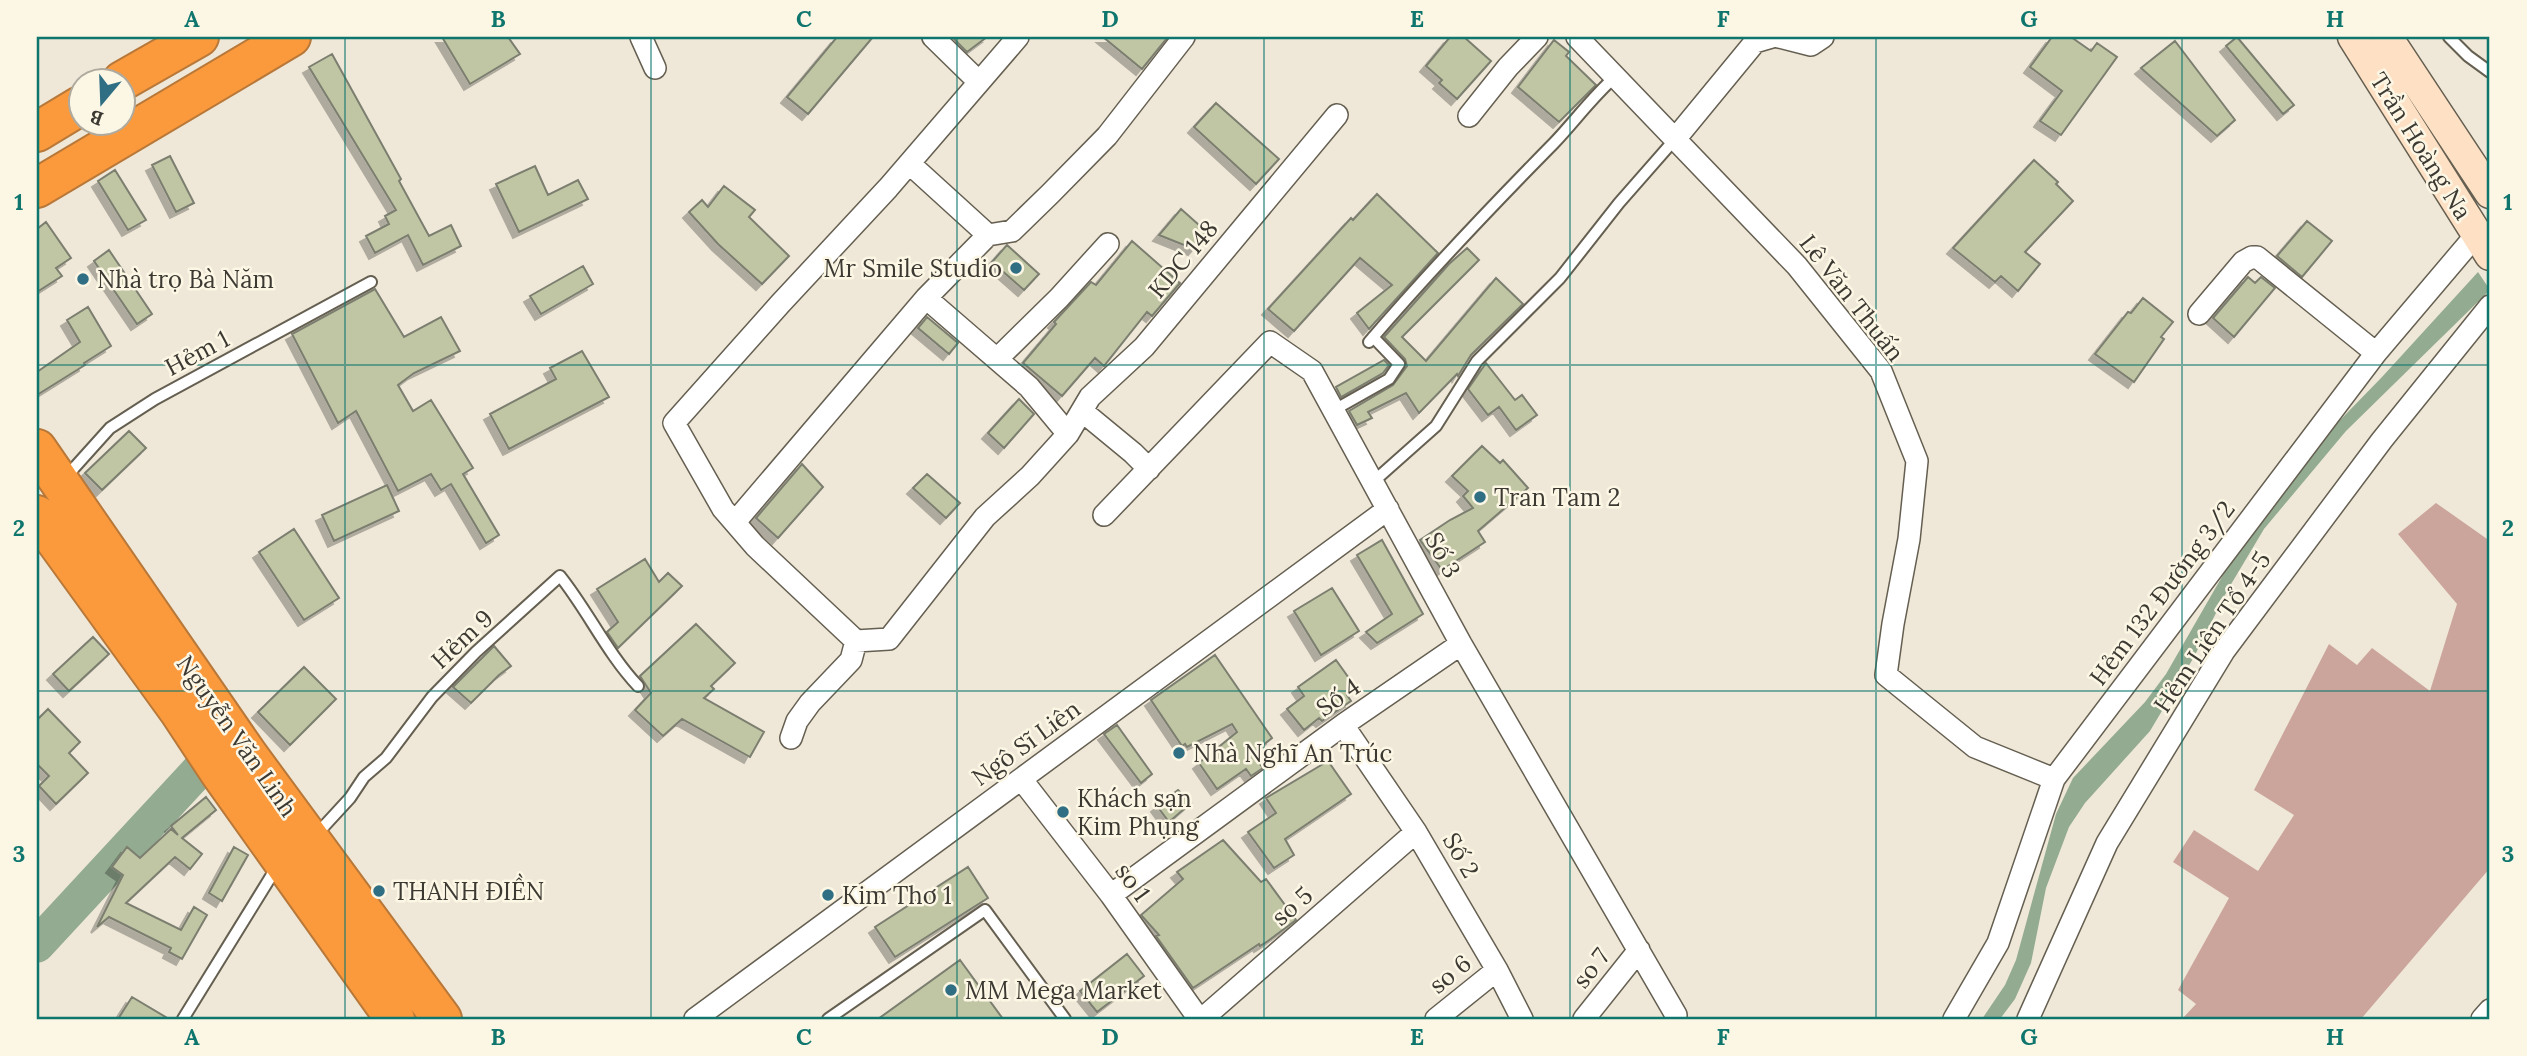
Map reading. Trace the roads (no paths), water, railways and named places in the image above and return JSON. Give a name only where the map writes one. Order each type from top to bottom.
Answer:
[{"type":"highway","points":[[136,73],[199,37]]},
{"type":"highway","points":[[37,188],[290,37]]},
{"type":"highway","points":[[37,132],[66,114]]},
{"type":"highway","name":"Nguyễn Văn Linh","points":[[37,449],[61,483],[192,701],[234,764],[296,850],[442,1019]]},
{"type":"highway","name":"Nguyễn Văn Linh","points":[[37,515],[192,701]]},
{"type":"highway","name":"Nguyễn Văn Linh","points":[[296,850],[394,1019]]},
{"type":"main road","name":"Trần Hoàng Na","points":[[2353,37],[2486,236]]},
{"type":"main road","name":"Trần Hoàng Na","points":[[2388,37],[2490,193]]},
{"type":"street","points":[[641,37],[656,68]]},
{"type":"street","points":[[933,37],[979,82]]},
{"type":"street","points":[[791,738],[797,721],[810,703],[851,660],[856,641],[755,546],[723,509],[674,423],[909,163],[1018,37]]},
{"type":"street","points":[[735,522],[926,298],[988,235],[1012,231],[1050,194],[1107,136],[1184,37]]},
{"type":"street","points":[[1469,116],[1508,67],[1537,37]]},
{"type":"street","name":"Lê Văn Thuấn","points":[[1577,37],[1797,266],[1881,371],[1917,461],[1909,539],[1886,675],[1975,747],[2054,779]]},
{"type":"street","points":[[1676,138],[1755,42],[1772,37]]},
{"type":"street","points":[[1779,37],[1811,45],[1823,37]]},
{"type":"street","name":"KDC 148","points":[[856,641],[889,639],[985,517],[1030,476],[1068,434],[1090,397],[1144,347],[1336,115]]},
{"type":"street","points":[[909,163],[988,235]]},
{"type":"street","name":"Hẻm 132 Đường 3/2","points":[[1954,1019],[1998,943],[2054,779],[2376,353],[2486,236]]},
{"type":"street","points":[[997,359],[1108,244]]},
{"type":"street","points":[[2199,314],[2243,262],[2257,257],[2376,353]]},
{"type":"street","points":[[926,298],[1029,387],[1068,434]]},
{"type":"street","name":"Hẻm Liên Tổ 4-5","points":[[2028,1019],[2106,843],[2224,652],[2382,440],[2490,306]]},
{"type":"street","name":"Số 3","points":[[1104,515],[1270,342],[1312,370],[1461,644],[1676,1015]]},
{"type":"street","points":[[1082,411],[1149,469]]},
{"type":"street","name":"Ngô Sĩ Liên","points":[[695,1019],[1388,509]]},
{"type":"street","name":"Số 4","points":[[1111,895],[1343,725],[1461,644]]},
{"type":"street","name":"Số 2","points":[[1343,725],[1416,832],[1497,970],[1522,1019]]},
{"type":"street","name":"so 1","points":[[1021,780],[1111,895],[1201,1019]]},
{"type":"street","name":"so 5","points":[[1201,1019],[1416,832]]},
{"type":"street","name":"so 7","points":[[1584,1019],[1639,950]]},
{"type":"street","name":"so 6","points":[[1436,1019],[1497,970]]},
{"type":"street","points":[[2482,1019],[2490,1010]]},
{"type":"lane","points":[[2449,37],[2468,57],[2490,72]]},
{"type":"lane","points":[[1334,410],[1389,379],[1399,364],[1371,340],[1415,288],[1616,76]]},
{"type":"lane","points":[[1373,482],[1436,426],[1477,361],[1560,278],[1619,203],[1676,138]]},
{"type":"lane","name":"Hẻm 1","points":[[61,483],[110,428],[155,399],[371,282]]},
{"type":"lane","name":"Hẻm 9","points":[[296,850],[350,798],[364,777],[386,758],[432,697],[476,652],[560,576],[579,599],[629,677],[638,686]]},
{"type":"lane","points":[[183,1019],[296,850]]},
{"type":"lane","points":[[828,1019],[985,910],[1065,1019]]},
{"type":"waterway","points":[[37,945],[199,770]]},
{"type":"place","name":"Mr Smile Studio","points":[[1016,268]]},
{"type":"place","name":"Nhà trọ Bà Năm","points":[[83,279]]},
{"type":"place","name":"Tran Tam 2","points":[[1480,497]]},
{"type":"place","name":"Nhà Nghĩ An Trúc","points":[[1179,753]]},
{"type":"place","name":"Khách sạn Kim Phụng","points":[[1063,812]]},
{"type":"place","name":"THANH ĐIỀN","points":[[379,891]]},
{"type":"place","name":"Kim Thơ 1","points":[[828,895]]},
{"type":"place","name":"MM Mega Market","points":[[951,990]]}]
